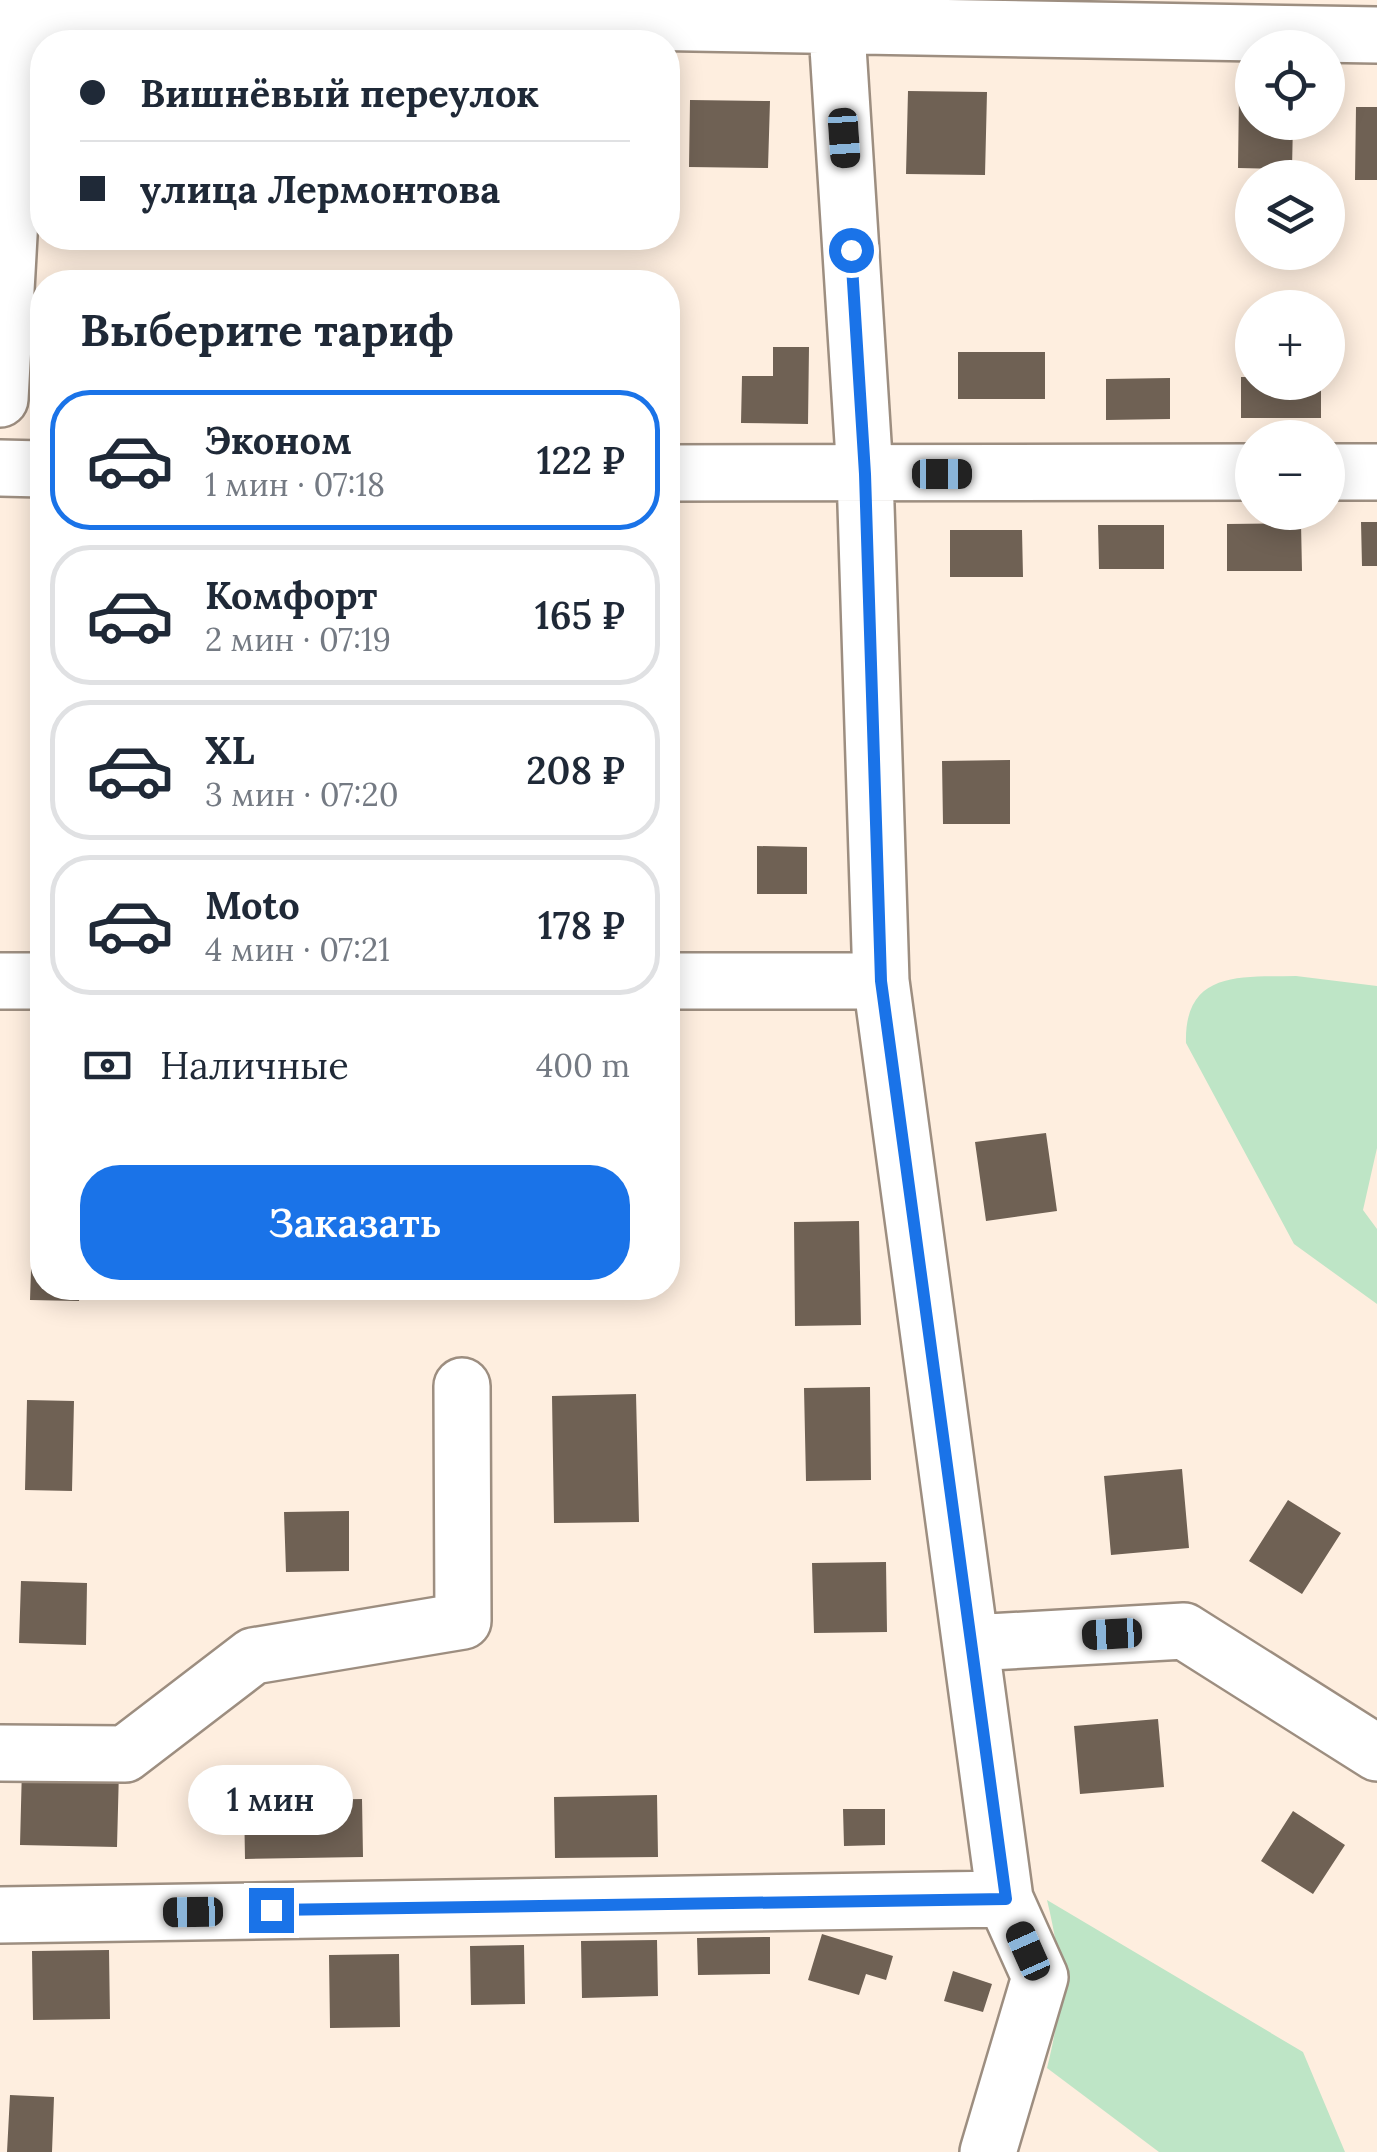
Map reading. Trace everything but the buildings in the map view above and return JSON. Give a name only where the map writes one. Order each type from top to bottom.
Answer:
[{"type":"street","points":[[0,400],[14,8],[836,13],[1377,35]]},
{"type":"street","points":[[836,13],[865,474],[881,981],[1006,1899],[1040,1977],[988,2152]]},
{"type":"street","points":[[0,468],[30,468]]},
{"type":"street","points":[[680,473],[1235,472]]},
{"type":"street","points":[[1345,472],[1377,472]]},
{"type":"street","points":[[0,981],[30,981]]},
{"type":"street","points":[[680,981],[881,981]]},
{"type":"street","points":[[0,1753],[125,1754],[253,1656],[463,1621],[462,1386]]},
{"type":"street","points":[[970,1642],[1184,1630],[1377,1753]]},
{"type":"street","points":[[0,1915],[1006,1899]]},
{"type":"green space","points":[[1296,976],[1377,986],[1377,1148],[1363,1210],[1377,1229],[1377,1304],[1294,1244],[1186,1043],[1188,1019],[1205,990],[1236,978]]},
{"type":"green space","points":[[1047,1900],[1303,2052],[1345,2152],[1159,2152],[1047,2068],[1059,1984]]},
{"type":"route","points":[[271,1910],[1006,1899],[881,981],[865,474],[851,250]]}]
